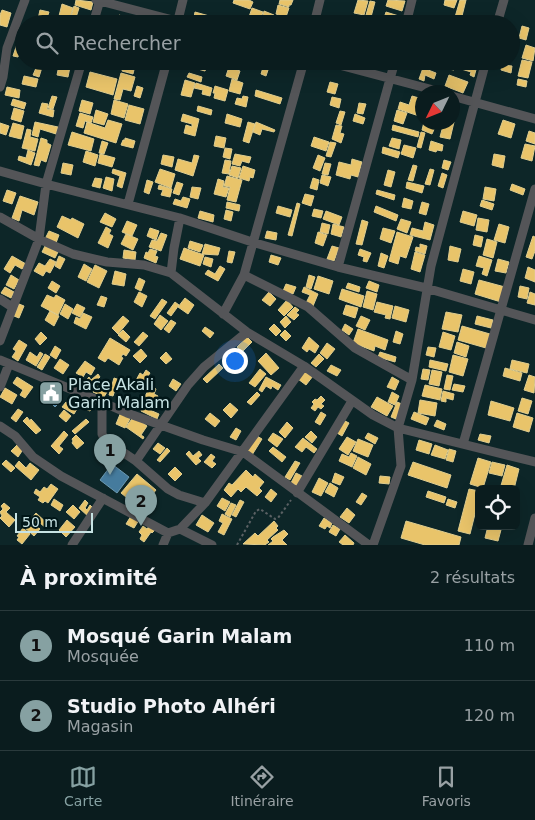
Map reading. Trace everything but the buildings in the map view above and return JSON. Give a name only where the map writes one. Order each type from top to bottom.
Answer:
[{"type":"street","points":[[20,15],[25,0]]},
{"type":"street","points":[[95,15],[98,0],[152,15]]},
{"type":"street","points":[[179,15],[183,0]]},
{"type":"street","points":[[316,15],[320,0]]},
{"type":"street","points":[[408,15],[412,0]]},
{"type":"street","points":[[500,15],[504,0]]},
{"type":"street","points":[[0,87],[8,48],[15,28]]},
{"type":"street","points":[[0,340],[39,239],[46,184],[79,70]]},
{"type":"street","points":[[128,204],[165,70]]},
{"type":"street","points":[[223,314],[244,275],[301,70]]},
{"type":"street","points":[[359,70],[416,85]]},
{"type":"street","points":[[338,267],[393,70]]},
{"type":"street","points":[[0,360],[160,424],[243,452],[371,545],[401,466],[398,428],[412,380],[430,266],[483,70]]},
{"type":"street","points":[[460,98],[535,119]]},
{"type":"street","points":[[0,171],[180,218],[252,242],[338,267],[426,288],[535,320]]},
{"type":"street","points":[[463,444],[535,189]]},
{"type":"street","points":[[0,217],[39,239],[73,254],[107,262],[144,265],[172,273],[247,332],[304,366],[373,415],[398,428],[535,462]]},
{"type":"street","points":[[172,273],[174,248],[180,218]]},
{"type":"street","points":[[244,275],[308,307],[355,348],[412,380]]},
{"type":"street","points":[[0,299],[12,307]]},
{"type":"street","points":[[136,461],[188,385],[204,367],[247,332]]},
{"type":"street","points":[[0,387],[9,364]]},
{"type":"street","points":[[0,426],[15,436],[33,456],[60,476],[168,533],[180,529],[205,503],[304,366]]},
{"type":"street","points":[[297,493],[352,401]]},
{"type":"street","points":[[102,402],[103,437],[168,488],[179,495],[205,503]]},
{"type":"street","points":[[72,545],[103,498]]},
{"type":"street","points":[[528,545],[535,518]]},
{"type":"street","points":[[180,529],[212,545]]},
{"type":"street","points":[[163,545],[168,533]]},
{"type":"path","points":[[237,545],[256,511],[260,509],[273,518],[278,518],[297,493]]},
{"type":"place","name":"Place Akali Garin Malam","points":[[51,393]]},
{"type":"place","name":"Mosqué Garin Malam","points":[[110,475]]},
{"type":"place","name":"Studio Photo Alhéri","points":[[141,526]]}]
